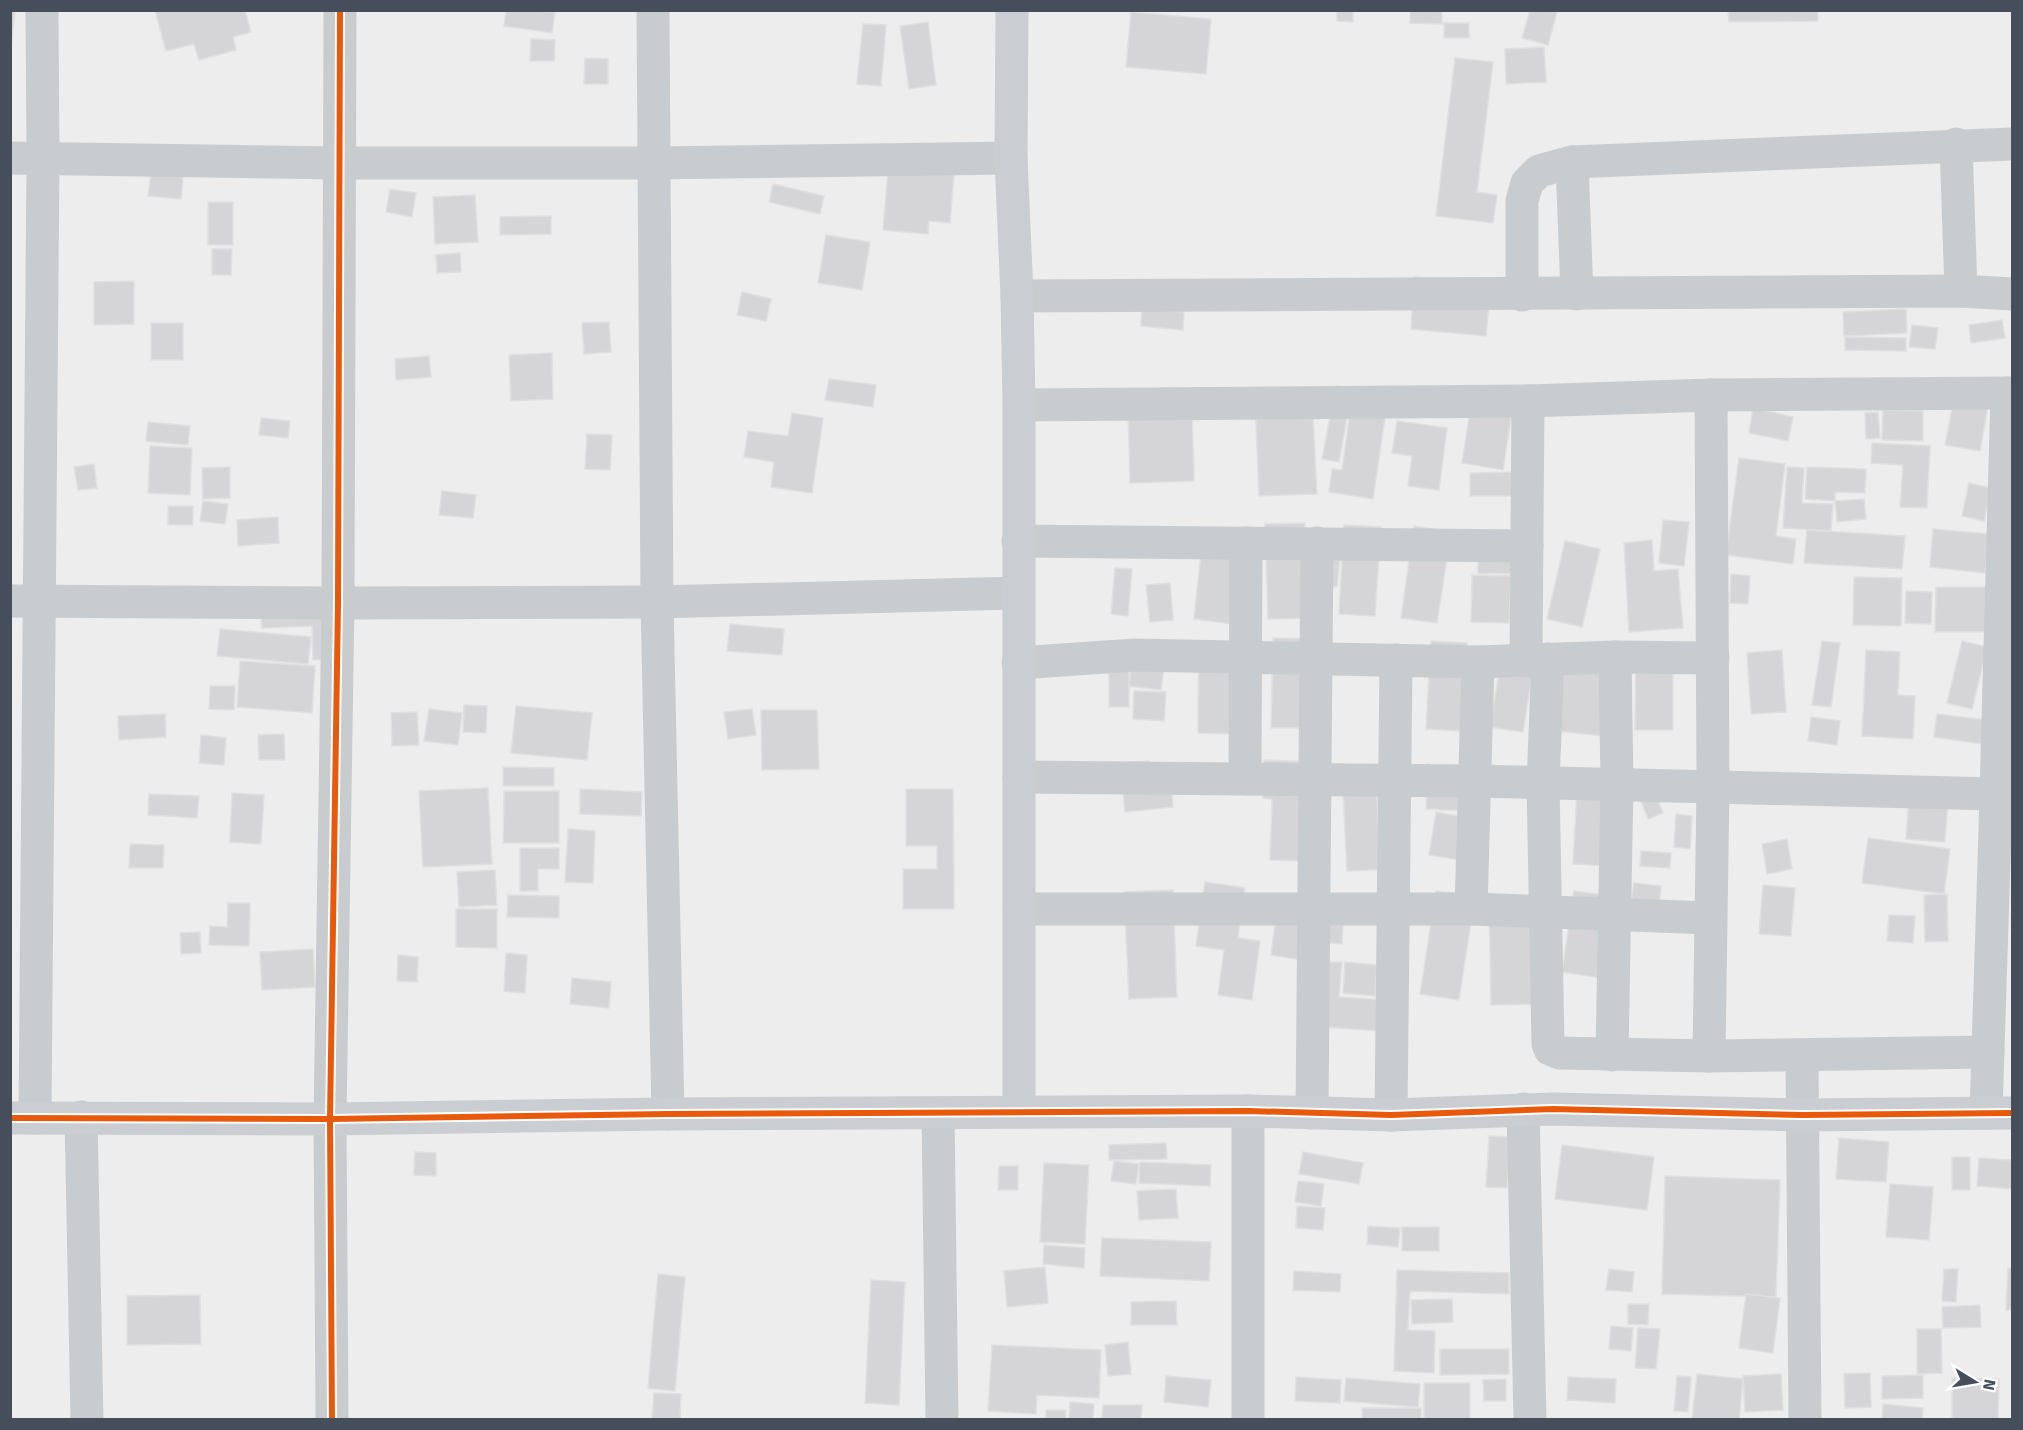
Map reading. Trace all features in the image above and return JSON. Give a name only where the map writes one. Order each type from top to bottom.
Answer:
[{"type":"street","points":[[42,10],[44,159],[25,601],[23,1118],[330,1119],[1019,1112],[1248,1112],[1391,1115],[1523,1109],[1802,1115],[1999,1113],[1988,1052],[2004,830],[1995,794],[2007,651],[2010,393],[1711,395],[1528,401],[1019,405]]},
{"type":"street","points":[[332,1419],[330,1119],[338,603],[340,10]]},
{"type":"street","points":[[653,10],[657,602],[668,1114]]},
{"type":"street","points":[[1012,10],[1011,158],[1019,405],[1019,1112]]},
{"type":"street","points":[[1956,144],[1961,291]]},
{"type":"street","points":[[1522,295],[1522,201],[1527,183],[1539,171],[1572,162],[1956,144],[2013,144]]},
{"type":"street","points":[[10,159],[339,163],[654,163],[1011,158]]},
{"type":"street","points":[[1572,162],[1577,294]]},
{"type":"street","points":[[1017,296],[1961,291],[2013,294]]},
{"type":"street","points":[[1708,1056],[1713,786],[1711,395]]},
{"type":"street","points":[[1528,401],[1527,546],[1537,660],[1544,783],[1544,912],[1550,1049],[1559,1053],[1708,1056],[1988,1052]]},
{"type":"street","points":[[1018,541],[1527,546]]},
{"type":"street","points":[[1245,779],[1246,543]]},
{"type":"street","points":[[1312,1113],[1317,543]]},
{"type":"street","points":[[25,601],[657,602],[1018,593]]},
{"type":"street","points":[[1018,663],[1135,655],[1478,662],[1615,657],[1713,658]]},
{"type":"street","points":[[1612,1055],[1617,784],[1615,657]]},
{"type":"street","points":[[1391,1115],[1396,660]]},
{"type":"street","points":[[1471,909],[1478,662]]},
{"type":"street","points":[[1019,777],[1475,781],[1995,794]]},
{"type":"street","points":[[1019,909],[1471,909],[1710,918]]},
{"type":"street","points":[[1802,1056],[1805,1419]]},
{"type":"street","points":[[1523,1109],[1530,1419]]},
{"type":"street","points":[[1248,1112],[1248,1419]]},
{"type":"street","points":[[938,1113],[942,1419]]},
{"type":"street","points":[[81,1117],[87,1419]]},
{"type":"building","points":[[10,10],[15,10],[10,57]]},
{"type":"building","points":[[155,10],[245,10],[251,32],[233,37],[236,50],[199,60],[194,44],[166,51]]},
{"type":"building","points":[[506,10],[555,12],[552,33],[504,26]]},
{"type":"building","points":[[1337,10],[1353,10],[1353,22],[1337,21]]},
{"type":"building","points":[[1410,10],[1442,10],[1442,24],[1410,23]]},
{"type":"building","points":[[1530,10],[1557,12],[1548,45],[1522,38]]},
{"type":"building","points":[[1728,10],[1818,10],[1818,21],[1729,22]]},
{"type":"building","points":[[1131,12],[1211,19],[1206,74],[1126,67]]},
{"type":"building","points":[[928,22],[936,85],[909,89],[900,26]]},
{"type":"building","points":[[1444,23],[1469,23],[1469,38],[1444,38]]},
{"type":"building","points":[[863,24],[886,25],[881,86],[857,84]]},
{"type":"building","points":[[531,39],[555,40],[554,61],[530,61]]},
{"type":"building","points":[[1544,47],[1546,82],[1506,84],[1505,49]]},
{"type":"building","points":[[585,58],[608,59],[608,84],[584,84]]},
{"type":"building","points":[[1455,58],[1493,62],[1477,192],[1497,195],[1493,223],[1436,216]]},
{"type":"building","points":[[888,170],[954,175],[950,223],[929,221],[928,234],[883,230]]},
{"type":"building","points":[[151,174],[183,177],[181,199],[148,196]]},
{"type":"building","points":[[773,184],[824,196],[820,214],[769,202]]},
{"type":"building","points":[[390,189],[416,193],[412,217],[386,212]]},
{"type":"building","points":[[475,195],[478,242],[435,244],[433,197]]},
{"type":"building","points":[[208,202],[233,202],[233,245],[208,245]]},
{"type":"building","points":[[551,216],[551,234],[500,235],[500,217]]},
{"type":"building","points":[[826,235],[870,242],[862,290],[818,283]]},
{"type":"building","points":[[212,249],[232,249],[231,275],[212,275]]},
{"type":"building","points":[[460,253],[461,272],[437,273],[436,255]]},
{"type":"building","points":[[1414,277],[1491,284],[1486,336],[1411,329]]},
{"type":"building","points":[[134,281],[134,324],[94,325],[94,282]]},
{"type":"building","points":[[742,292],[771,299],[766,321],[737,315]]},
{"type":"building","points":[[1142,309],[1184,312],[1183,330],[1141,326]]},
{"type":"building","points":[[1906,309],[1907,333],[1844,336],[1843,312]]},
{"type":"building","points":[[2002,320],[2005,338],[1971,343],[1969,325]]},
{"type":"building","points":[[609,322],[611,352],[584,354],[582,323]]},
{"type":"building","points":[[151,323],[183,323],[183,360],[151,360]]},
{"type":"building","points":[[1912,325],[1938,328],[1935,349],[1909,347]]},
{"type":"building","points":[[1845,337],[1906,338],[1906,351],[1845,350]]},
{"type":"building","points":[[552,353],[553,399],[511,401],[509,355]]},
{"type":"building","points":[[429,356],[431,377],[396,380],[395,359]]},
{"type":"building","points":[[829,379],[876,385],[873,407],[825,400]]},
{"type":"building","points":[[1336,386],[1352,388],[1339,462],[1322,459]]},
{"type":"building","points":[[1474,386],[1515,392],[1503,470],[1462,463]]},
{"type":"building","points":[[1956,388],[1990,394],[1980,451],[1945,445]]},
{"type":"building","points":[[1312,397],[1317,494],[1259,496],[1255,400]]},
{"type":"building","points":[[1192,405],[1194,481],[1130,483],[1128,408]]},
{"type":"building","points":[[1351,405],[1386,410],[1373,499],[1329,492],[1332,469],[1342,470]]},
{"type":"building","points":[[1753,408],[1793,417],[1788,441],[1749,433]]},
{"type":"building","points":[[1883,410],[1923,411],[1923,441],[1882,440]]},
{"type":"building","points":[[1878,412],[1880,438],[1866,439],[1865,413]]},
{"type":"building","points":[[792,413],[823,418],[812,493],[771,487],[774,462],[744,457],[748,431],[788,436]]},
{"type":"building","points":[[261,418],[290,421],[288,438],[259,435]]},
{"type":"building","points":[[1397,421],[1447,428],[1439,490],[1408,486],[1412,456],[1392,453]]},
{"type":"building","points":[[148,422],[190,426],[188,445],[146,441]]},
{"type":"building","points":[[587,434],[612,435],[610,470],[585,469]]},
{"type":"building","points":[[1872,443],[1930,446],[1927,508],[1900,507],[1903,465],[1871,463]]},
{"type":"building","points":[[150,446],[192,448],[190,495],[148,493]]},
{"type":"building","points":[[1739,458],[1785,464],[1776,536],[1796,539],[1793,564],[1726,555]]},
{"type":"building","points":[[94,464],[97,488],[78,490],[74,467]]},
{"type":"building","points":[[230,467],[230,498],[203,499],[202,468]]},
{"type":"building","points":[[1787,467],[1804,468],[1802,503],[1833,504],[1831,531],[1783,528]]},
{"type":"building","points":[[1807,467],[1866,469],[1865,493],[1835,492],[1835,501],[1805,499]]},
{"type":"building","points":[[1521,472],[1521,496],[1470,496],[1470,473]]},
{"type":"building","points":[[1969,483],[1991,488],[1984,521],[1962,516]]},
{"type":"building","points":[[442,491],[476,495],[473,518],[439,515]]},
{"type":"building","points":[[1864,499],[1866,519],[1837,522],[1835,501]]},
{"type":"building","points":[[203,501],[228,504],[225,524],[200,521]]},
{"type":"building","points":[[168,506],[193,506],[193,525],[168,525]]},
{"type":"building","points":[[278,517],[279,543],[238,546],[237,520]]},
{"type":"building","points":[[1663,520],[1689,522],[1684,566],[1659,563]]},
{"type":"building","points":[[1305,523],[1307,618],[1268,619],[1265,524]]},
{"type":"building","points":[[1344,525],[1381,527],[1375,616],[1339,614]]},
{"type":"building","points":[[1414,526],[1451,532],[1437,623],[1401,618]]},
{"type":"building","points":[[1933,529],[1989,534],[1985,573],[1930,567]]},
{"type":"building","points":[[1479,530],[1517,530],[1517,574],[1478,573]]},
{"type":"building","points":[[1807,530],[1905,536],[1902,569],[1804,563]]},
{"type":"building","points":[[1203,534],[1242,539],[1233,624],[1194,619]]},
{"type":"building","points":[[1652,540],[1654,571],[1678,569],[1683,628],[1629,632],[1624,543]]},
{"type":"building","points":[[1565,541],[1600,549],[1582,627],[1547,619]]},
{"type":"building","points":[[1328,554],[1340,556],[1337,587],[1325,586]]},
{"type":"building","points":[[1115,568],[1132,569],[1128,616],[1111,614]]},
{"type":"building","points":[[1731,574],[1750,576],[1748,604],[1730,603]]},
{"type":"building","points":[[1472,575],[1511,576],[1509,623],[1471,622]]},
{"type":"building","points":[[1854,577],[1902,578],[1901,626],[1853,625]]},
{"type":"building","points":[[1170,583],[1173,620],[1150,622],[1146,585]]},
{"type":"building","points":[[1936,587],[1988,587],[1988,632],[1935,632]]},
{"type":"building","points":[[1906,591],[1932,592],[1931,624],[1905,623]]},
{"type":"building","points":[[332,607],[334,659],[313,660],[312,626],[262,628],[261,611]]},
{"type":"building","points":[[730,624],[784,629],[782,655],[727,651]]},
{"type":"building","points":[[220,629],[311,637],[308,664],[217,656]]},
{"type":"building","points":[[1273,638],[1310,639],[1307,728],[1271,728]]},
{"type":"building","points":[[1134,640],[1167,643],[1161,690],[1129,686]]},
{"type":"building","points":[[1431,641],[1467,643],[1462,731],[1426,729]]},
{"type":"building","points":[[1822,641],[1840,643],[1831,707],[1812,705]]},
{"type":"building","points":[[1962,641],[1987,647],[1972,709],[1947,703]]},
{"type":"building","points":[[1199,642],[1241,643],[1240,734],[1198,733]]},
{"type":"building","points":[[1504,645],[1536,650],[1523,732],[1490,727]]},
{"type":"building","points":[[1782,650],[1786,712],[1751,714],[1747,653]]},
{"type":"building","points":[[1866,650],[1900,652],[1898,695],[1915,696],[1913,739],[1862,736]]},
{"type":"building","points":[[1636,651],[1673,651],[1673,730],[1635,730]]},
{"type":"building","points":[[1109,658],[1129,658],[1129,707],[1109,707]]},
{"type":"building","points":[[240,661],[315,666],[312,713],[237,707]]},
{"type":"building","points":[[1565,664],[1610,669],[1603,736],[1558,731]]},
{"type":"building","points":[[210,686],[235,686],[234,710],[209,709]]},
{"type":"building","points":[[1134,691],[1166,692],[1164,721],[1133,719]]},
{"type":"building","points":[[464,705],[487,706],[486,733],[463,732]]},
{"type":"building","points":[[516,706],[592,713],[587,760],[511,753]]},
{"type":"building","points":[[429,709],[462,713],[458,745],[424,741]]},
{"type":"building","points":[[752,709],[756,735],[728,739],[724,712]]},
{"type":"building","points":[[761,710],[817,710],[819,769],[762,770]]},
{"type":"building","points":[[417,712],[419,745],[392,746],[391,713]]},
{"type":"building","points":[[165,714],[166,737],[119,740],[118,716]]},
{"type":"building","points":[[1937,714],[1985,720],[1982,744],[1934,737]]},
{"type":"building","points":[[1811,717],[1840,721],[1837,745],[1808,741]]},
{"type":"building","points":[[284,734],[285,760],[259,760],[258,735]]},
{"type":"building","points":[[201,735],[226,738],[224,765],[199,763]]},
{"type":"building","points":[[1264,760],[1323,762],[1307,861],[1270,860],[1272,799],[1263,798]]},
{"type":"building","points":[[1149,761],[1150,777],[1170,775],[1173,807],[1125,812],[1120,763]]},
{"type":"building","points":[[1428,764],[1471,811],[1426,809]]},
{"type":"building","points":[[503,767],[554,768],[554,786],[503,786]]},
{"type":"building","points":[[1578,770],[1616,772],[1611,866],[1573,864]]},
{"type":"building","points":[[1376,772],[1379,842],[1396,869],[1347,871],[1342,773]]},
{"type":"building","points":[[1650,779],[1663,813],[1648,819],[1635,785]]},
{"type":"building","points":[[488,788],[492,864],[423,867],[419,791]]},
{"type":"building","points":[[580,789],[642,792],[641,816],[580,814]]},
{"type":"building","points":[[906,789],[953,789],[954,909],[903,909],[903,869],[937,869],[937,846],[906,846]]},
{"type":"building","points":[[504,791],[559,791],[559,843],[503,843]]},
{"type":"building","points":[[232,793],[264,795],[261,844],[230,842]]},
{"type":"building","points":[[149,794],[199,796],[197,818],[148,815]]},
{"type":"building","points":[[1909,797],[1948,800],[1945,842],[1906,839]]},
{"type":"building","points":[[1436,812],[1468,818],[1460,860],[1429,855]]},
{"type":"building","points":[[1676,814],[1692,816],[1690,849],[1674,847]]},
{"type":"building","points":[[568,829],[595,831],[593,883],[565,882]]},
{"type":"building","points":[[1868,838],[1950,849],[1944,894],[1862,883]]},
{"type":"building","points":[[1787,839],[1792,869],[1767,874],[1762,844]]},
{"type":"building","points":[[130,844],[164,845],[163,868],[129,868]]},
{"type":"building","points":[[520,848],[559,848],[559,869],[538,869],[538,891],[520,891]]},
{"type":"building","points":[[1641,851],[1671,853],[1670,868],[1640,866]]},
{"type":"building","points":[[495,870],[497,905],[459,907],[457,872]]},
{"type":"building","points":[[1205,882],[1245,888],[1238,938],[1260,941],[1252,1000],[1218,995],[1224,950],[1196,946]]},
{"type":"building","points":[[1634,883],[1661,886],[1658,914],[1630,910]]},
{"type":"building","points":[[1763,885],[1795,888],[1791,936],[1759,934]]},
{"type":"building","points":[[1173,890],[1177,997],[1129,999],[1124,892]]},
{"type":"building","points":[[1436,891],[1475,896],[1459,1000],[1420,994]]},
{"type":"building","points":[[1574,891],[1612,896],[1601,978],[1562,972]]},
{"type":"building","points":[[1279,894],[1311,898],[1302,960],[1271,955]]},
{"type":"building","points":[[1947,894],[1948,941],[1925,942],[1924,895]]},
{"type":"building","points":[[508,895],[559,896],[559,918],[507,917]]},
{"type":"building","points":[[1540,902],[1543,1004],[1491,1005],[1489,903]]},
{"type":"building","points":[[228,903],[250,903],[249,946],[209,945],[210,926],[227,927]]},
{"type":"building","points":[[456,909],[497,909],[497,948],[456,947]]},
{"type":"building","points":[[1889,915],[1915,916],[1913,943],[1887,941]]},
{"type":"building","points":[[1311,922],[1343,925],[1342,944],[1310,941]]},
{"type":"building","points":[[200,932],[201,953],[181,954],[180,933]]},
{"type":"building","points":[[313,949],[315,987],[262,990],[260,952]]},
{"type":"building","points":[[506,953],[527,955],[525,993],[504,991]]},
{"type":"building","points":[[398,955],[418,957],[417,982],[397,981]]},
{"type":"building","points":[[1328,962],[1342,962],[1339,997],[1385,1000],[1382,1031],[1322,1027]]},
{"type":"building","points":[[1345,962],[1377,965],[1375,996],[1343,993]]},
{"type":"building","points":[[572,978],[611,982],[609,1008],[570,1004]]},
{"type":"building","points":[[1489,1136],[1511,1137],[1507,1188],[1486,1187]]},
{"type":"building","points":[[1839,1138],[1889,1142],[1886,1182],[1836,1179]]},
{"type":"building","points":[[1166,1143],[1167,1159],[1109,1160],[1109,1145]]},
{"type":"building","points":[[1562,1145],[1654,1157],[1647,1210],[1555,1199]]},
{"type":"building","points":[[415,1152],[436,1153],[436,1176],[414,1175]]},
{"type":"building","points":[[1303,1152],[1363,1163],[1359,1184],[1299,1174]]},
{"type":"building","points":[[1952,1157],[1970,1157],[1970,1190],[1952,1190]]},
{"type":"building","points":[[1979,1158],[2012,1160],[2012,1189],[1977,1186]]},
{"type":"building","points":[[1114,1161],[1139,1164],[1136,1184],[1111,1181]]},
{"type":"building","points":[[1140,1162],[1211,1165],[1210,1186],[1139,1183]]},
{"type":"building","points":[[1044,1163],[1089,1165],[1085,1244],[1040,1242]]},
{"type":"building","points":[[999,1166],[1018,1166],[1018,1190],[998,1190]]},
{"type":"building","points":[[1665,1176],[1780,1180],[1776,1297],[1662,1294]]},
{"type":"building","points":[[1298,1181],[1324,1184],[1321,1206],[1295,1202]]},
{"type":"building","points":[[1890,1184],[1933,1187],[1929,1240],[1886,1237]]},
{"type":"building","points":[[1176,1189],[1178,1218],[1139,1220],[1137,1191]]},
{"type":"building","points":[[1297,1206],[1325,1208],[1323,1230],[1296,1228]]},
{"type":"building","points":[[1368,1226],[1400,1228],[1398,1247],[1367,1244]]},
{"type":"building","points":[[1402,1227],[1439,1227],[1439,1251],[1402,1251]]},
{"type":"building","points":[[1102,1238],[1211,1242],[1209,1281],[1100,1276]]},
{"type":"building","points":[[1044,1245],[1085,1248],[1084,1268],[1043,1264]]},
{"type":"building","points":[[1045,1267],[1048,1303],[1007,1307],[1004,1271]]},
{"type":"building","points":[[2008,1268],[2012,1268],[2012,1310],[2006,1310]]},
{"type":"building","points":[[1609,1269],[1634,1272],[1632,1292],[1606,1290]]},
{"type":"building","points":[[1944,1269],[1958,1269],[1956,1302],[1942,1301]]},
{"type":"building","points":[[1397,1270],[1509,1273],[1509,1294],[1410,1291],[1408,1330],[1435,1331],[1434,1373],[1394,1371]]},
{"type":"building","points":[[1294,1271],[1341,1274],[1340,1292],[1293,1290]]},
{"type":"building","points":[[658,1274],[685,1277],[675,1391],[648,1388]]},
{"type":"building","points":[[871,1280],[905,1282],[899,1405],[865,1403]]},
{"type":"building","points":[[1746,1294],[1780,1298],[1773,1353],[1739,1348]]},
{"type":"building","points":[[200,1295],[201,1344],[127,1345],[127,1296]]},
{"type":"building","points":[[1452,1299],[1453,1322],[1412,1324],[1411,1300]]},
{"type":"building","points":[[1176,1301],[1177,1325],[1131,1325],[1131,1302]]},
{"type":"building","points":[[1628,1304],[1649,1304],[1648,1325],[1628,1324]]},
{"type":"building","points":[[1980,1305],[1981,1327],[1943,1328],[1942,1307]]},
{"type":"building","points":[[1611,1326],[1633,1328],[1631,1351],[1609,1349]]},
{"type":"building","points":[[1638,1328],[1660,1329],[1656,1369],[1635,1368]]},
{"type":"building","points":[[1917,1329],[1941,1329],[1942,1373],[1917,1374]]},
{"type":"building","points":[[1128,1342],[1131,1374],[1108,1376],[1105,1345]]},
{"type":"building","points":[[992,1345],[1101,1350],[1099,1398],[1037,1395],[1036,1414],[988,1411]]},
{"type":"building","points":[[1440,1349],[1509,1349],[1509,1374],[1440,1375]]},
{"type":"building","points":[[1870,1373],[1871,1407],[1845,1408],[1844,1374]]},
{"type":"building","points":[[1697,1374],[1743,1379],[1739,1420],[1692,1420]]},
{"type":"building","points":[[1781,1374],[1783,1410],[1745,1412],[1743,1376]]},
{"type":"building","points":[[1923,1375],[1923,1398],[1882,1399],[1882,1376]]},
{"type":"building","points":[[1166,1376],[1211,1380],[1208,1407],[1164,1402]]},
{"type":"building","points":[[1677,1376],[1691,1377],[1688,1412],[1674,1411]]},
{"type":"building","points":[[1296,1377],[1341,1380],[1340,1403],[1295,1401]]},
{"type":"building","points":[[1568,1377],[1616,1379],[1615,1403],[1567,1400]]},
{"type":"building","points":[[1346,1378],[1420,1384],[1418,1407],[1344,1401]]},
{"type":"building","points":[[1952,1378],[1999,1379],[1998,1420],[1952,1420]]},
{"type":"building","points":[[1506,1379],[1506,1401],[1484,1401],[1483,1380]]},
{"type":"building","points":[[1424,1383],[1470,1383],[1470,1420],[1424,1420]]},
{"type":"building","points":[[654,1393],[681,1394],[680,1420],[652,1420]]},
{"type":"building","points":[[1070,1402],[1094,1404],[1093,1420],[1069,1420]]},
{"type":"building","points":[[1883,1404],[1923,1408],[1922,1420],[1882,1420]]},
{"type":"building","points":[[1103,1405],[1142,1405],[1141,1420],[1102,1420]]},
{"type":"building","points":[[1362,1408],[1421,1408],[1421,1420],[1362,1420]]},
{"type":"building","points":[[1046,1410],[1066,1410],[1066,1420],[1046,1420]]},
{"type":"cycle path","points":[[332,1420],[330,1119],[338,603],[340,10]]},
{"type":"cycle path","points":[[10,1118],[330,1119],[668,1114],[1248,1111],[1391,1115],[1553,1109],[1802,1115],[2012,1113]]}]
